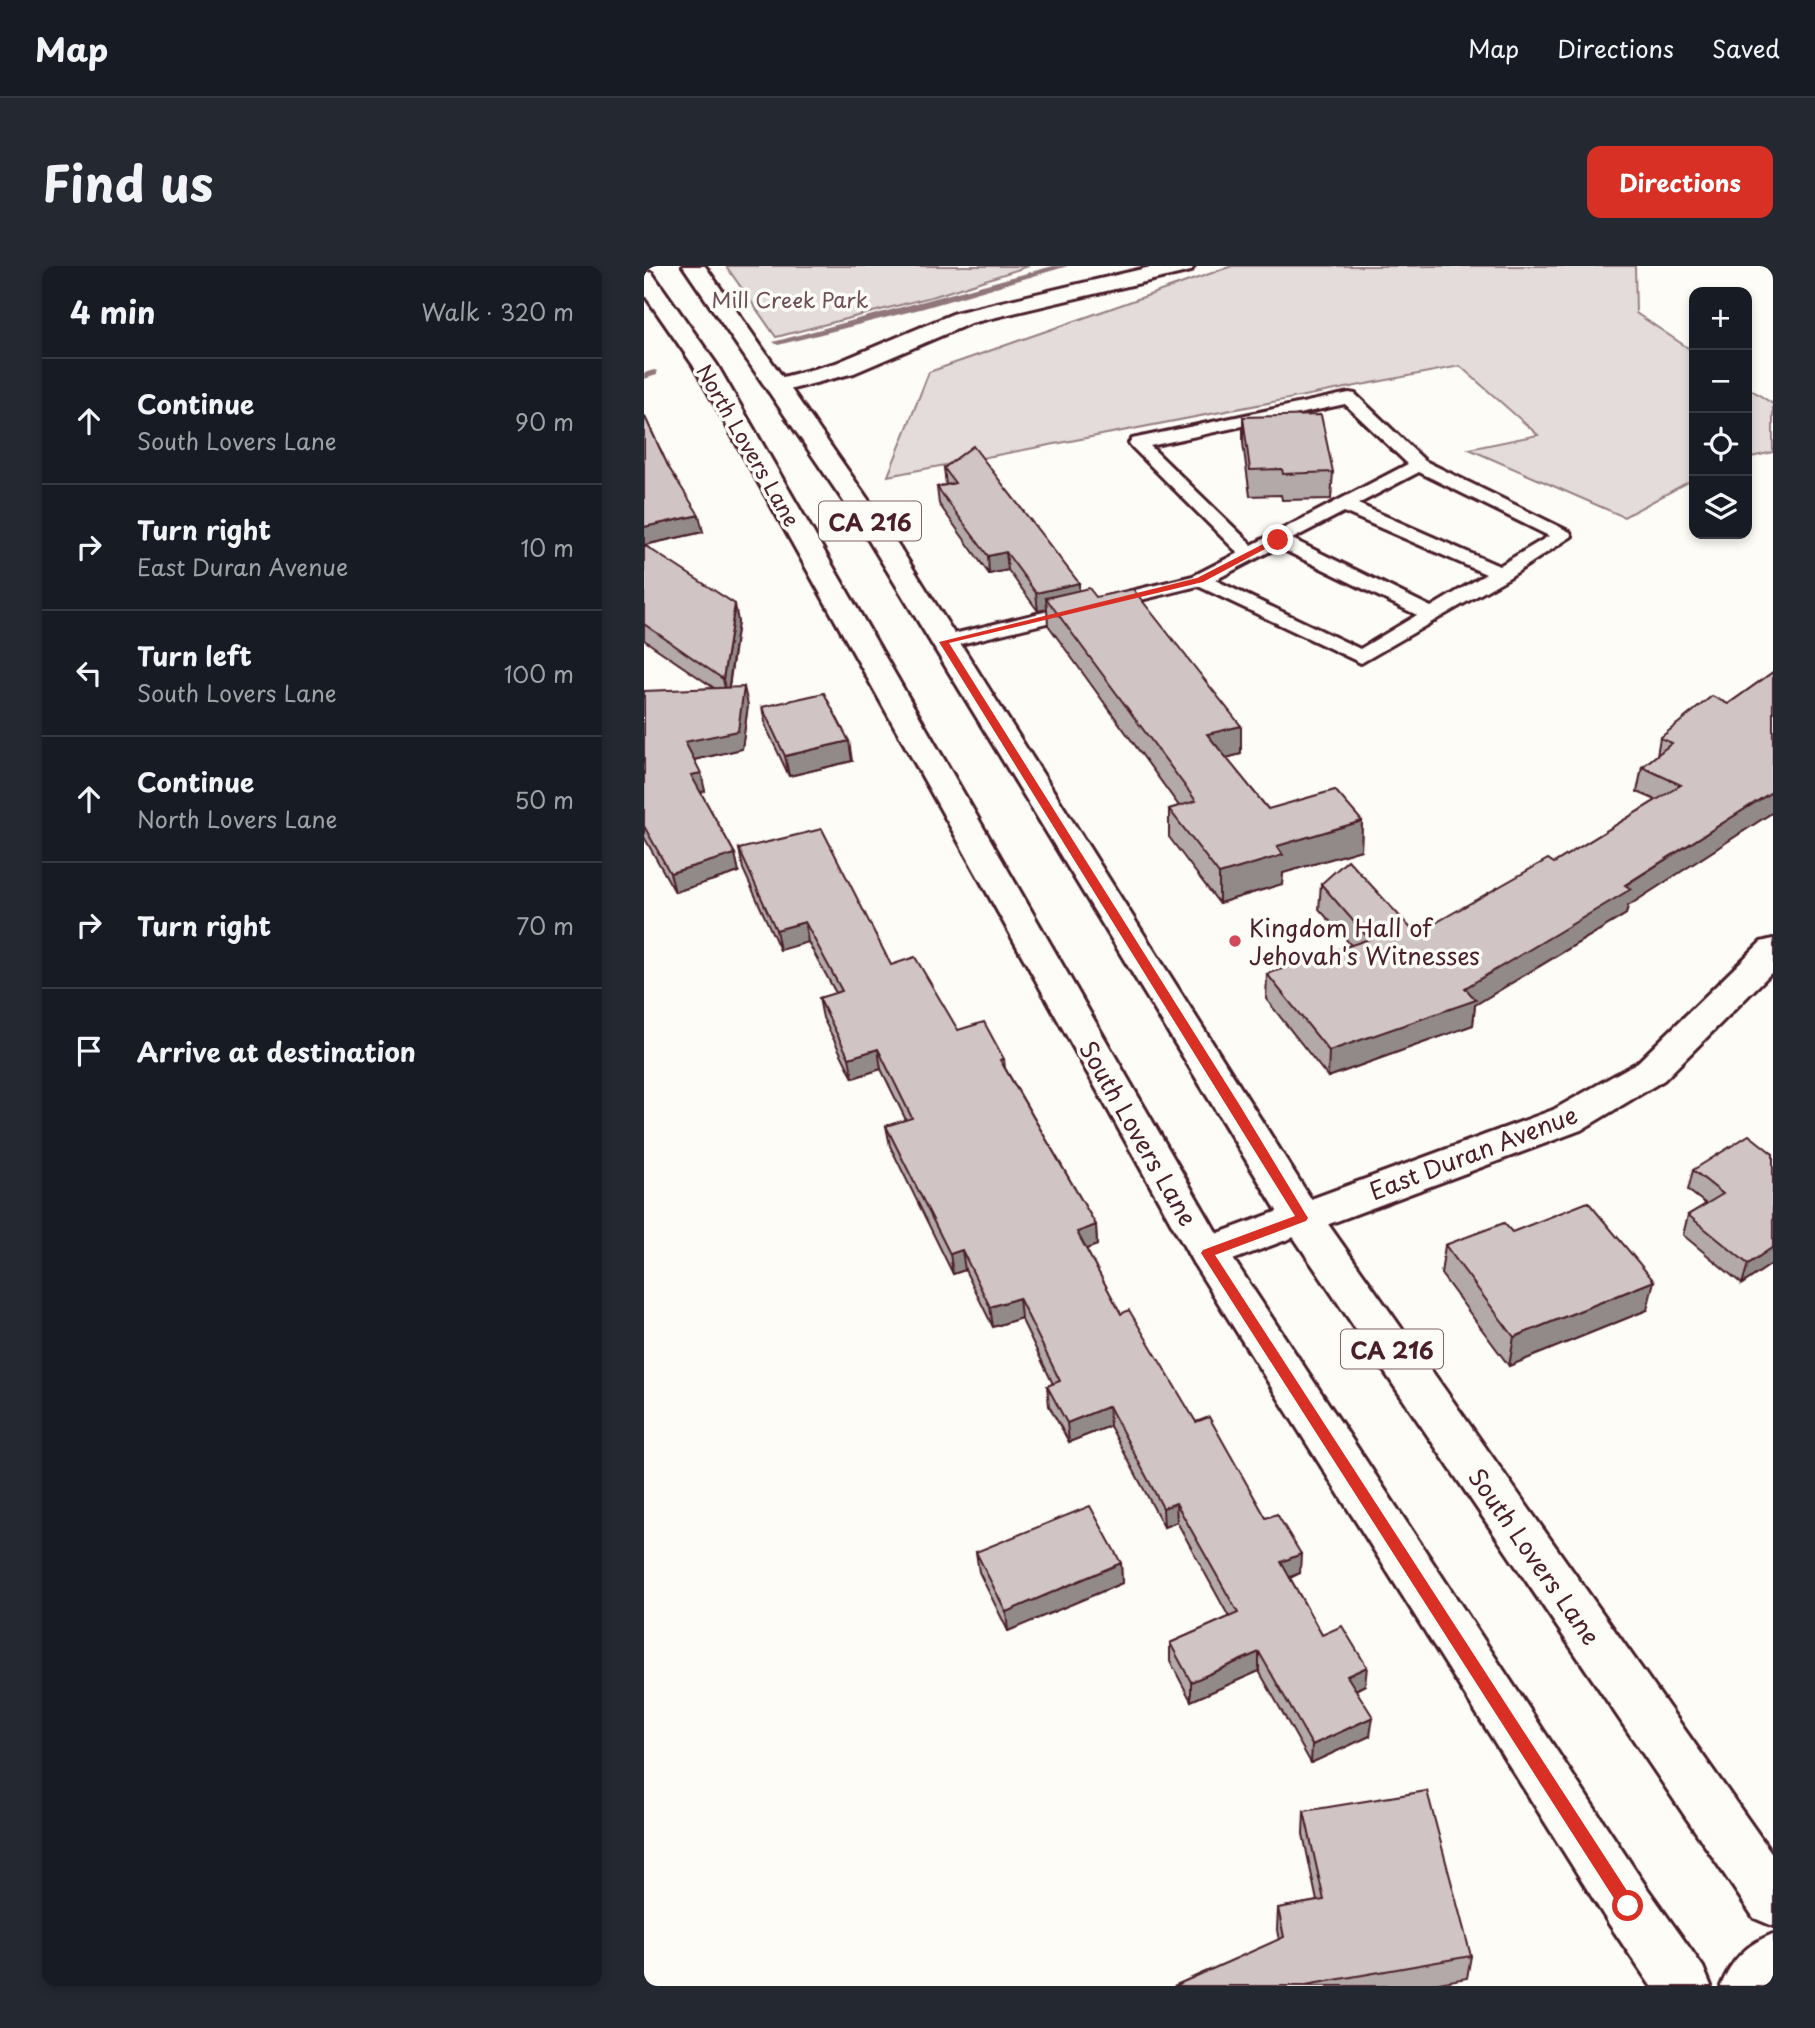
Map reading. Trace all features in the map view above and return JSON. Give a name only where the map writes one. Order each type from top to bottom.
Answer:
[{"type":"main road","name":"North Lovers Lane","points":[[694,266],[870,522],[1034,783]]},
{"type":"main road","points":[[777,386],[845,369],[963,318],[1183,266]]},
{"type":"main road","name":"North Lovers Lane","points":[[644,278],[705,365],[951,799]]},
{"type":"main road","name":"South Lovers Lane","points":[[1034,783],[1302,1218],[1773,1900]]},
{"type":"main road","name":"South Lovers Lane","points":[[951,799],[1208,1253],[1628,1906],[1684,1986]]},
{"type":"main road","name":"East Duran Avenue","points":[[1208,1253],[1567,1120],[1651,1071],[1773,950]]},
{"type":"main road","points":[[1748,1986],[1773,1961]]},
{"type":"lane","points":[[1200,580],[1362,657],[1563,536],[1419,465],[1349,398],[1138,443],[1250,554]]},
{"type":"lane","points":[[944,642],[1200,580],[1419,465]]},
{"type":"lane","points":[[1344,505],[1501,574]]},
{"type":"lane","points":[[1278,540],[1432,615]]},
{"type":"green space","name":"Mill Creek Park","points":[[726,266],[1029,266],[935,296],[776,337]]},
{"type":"green space","points":[[1232,266],[1635,266],[1636,313],[1689,349],[1689,482],[1624,517],[1469,449],[1538,435],[1460,366],[888,476],[929,372]]},
{"type":"green space","points":[[1752,390],[1773,404],[1773,452],[1752,457]]},
{"type":"building","points":[[644,415],[669,468],[699,515],[644,527]]},
{"type":"building","points":[[1321,415],[1333,472],[1283,474],[1282,469],[1250,470],[1243,417]]},
{"type":"building","points":[[973,446],[1079,583],[1036,593],[1006,552],[988,556],[937,487],[955,483],[944,468]]},
{"type":"building","points":[[644,545],[735,604],[723,679],[644,624]]},
{"type":"building","points":[[1089,588],[1096,597],[1133,589],[1241,726],[1207,734],[1268,809],[1335,790],[1362,821],[1277,846],[1283,855],[1219,874],[1169,809],[1196,801],[1046,598]]},
{"type":"building","points":[[1773,672],[1773,791],[1625,885],[1631,889],[1465,988],[1476,1000],[1329,1051],[1267,974],[1369,939],[1321,884],[1348,860],[1416,934],[1548,859],[1554,863],[1681,785],[1642,767],[1672,743],[1660,738],[1712,696],[1728,704]]},
{"type":"building","points":[[744,687],[738,731],[685,742],[701,773],[691,775],[735,854],[670,873],[644,826],[644,691]]},
{"type":"building","points":[[824,693],[849,741],[785,756],[762,707]]},
{"type":"building","points":[[822,829],[891,965],[915,957],[958,1030],[984,1022],[1004,1059],[1000,1060],[1096,1225],[1077,1232],[1121,1314],[1129,1310],[1196,1422],[1209,1417],[1266,1518],[1277,1514],[1301,1554],[1281,1562],[1322,1635],[1342,1626],[1367,1667],[1347,1676],[1373,1717],[1312,1745],[1259,1652],[1191,1682],[1170,1643],[1238,1613],[1176,1503],[1163,1508],[1109,1406],[1067,1423],[1047,1386],[1060,1381],[1019,1298],[990,1307],[962,1250],[950,1254],[886,1126],[912,1118],[878,1049],[849,1058],[819,998],[842,991],[805,922],[776,930],[739,849]]},
{"type":"building","points":[[1749,1135],[1773,1154],[1773,1247],[1748,1264],[1688,1215],[1723,1194],[1693,1170]]},
{"type":"building","points":[[1588,1202],[1654,1281],[1514,1337],[1445,1245],[1504,1223],[1512,1232]]},
{"type":"building","points":[[1090,1506],[1121,1563],[1006,1612],[976,1552]]},
{"type":"building","points":[[1427,1791],[1471,1956],[1300,1986],[1174,1986],[1284,1937],[1278,1908],[1324,1900],[1304,1811]]},
{"type":"waterway","points":[[778,342],[1063,266]]},
{"type":"waterway","points":[[644,376],[654,373]]},
{"type":"place","name":"Kingdom Hall of Jehovah's Witnesses","points":[[1235,941]]},
{"type":"route","points":[[1278,540],[1200,580],[944,642],[1235,1106],[1302,1218],[1208,1253],[1628,1906]]}]
